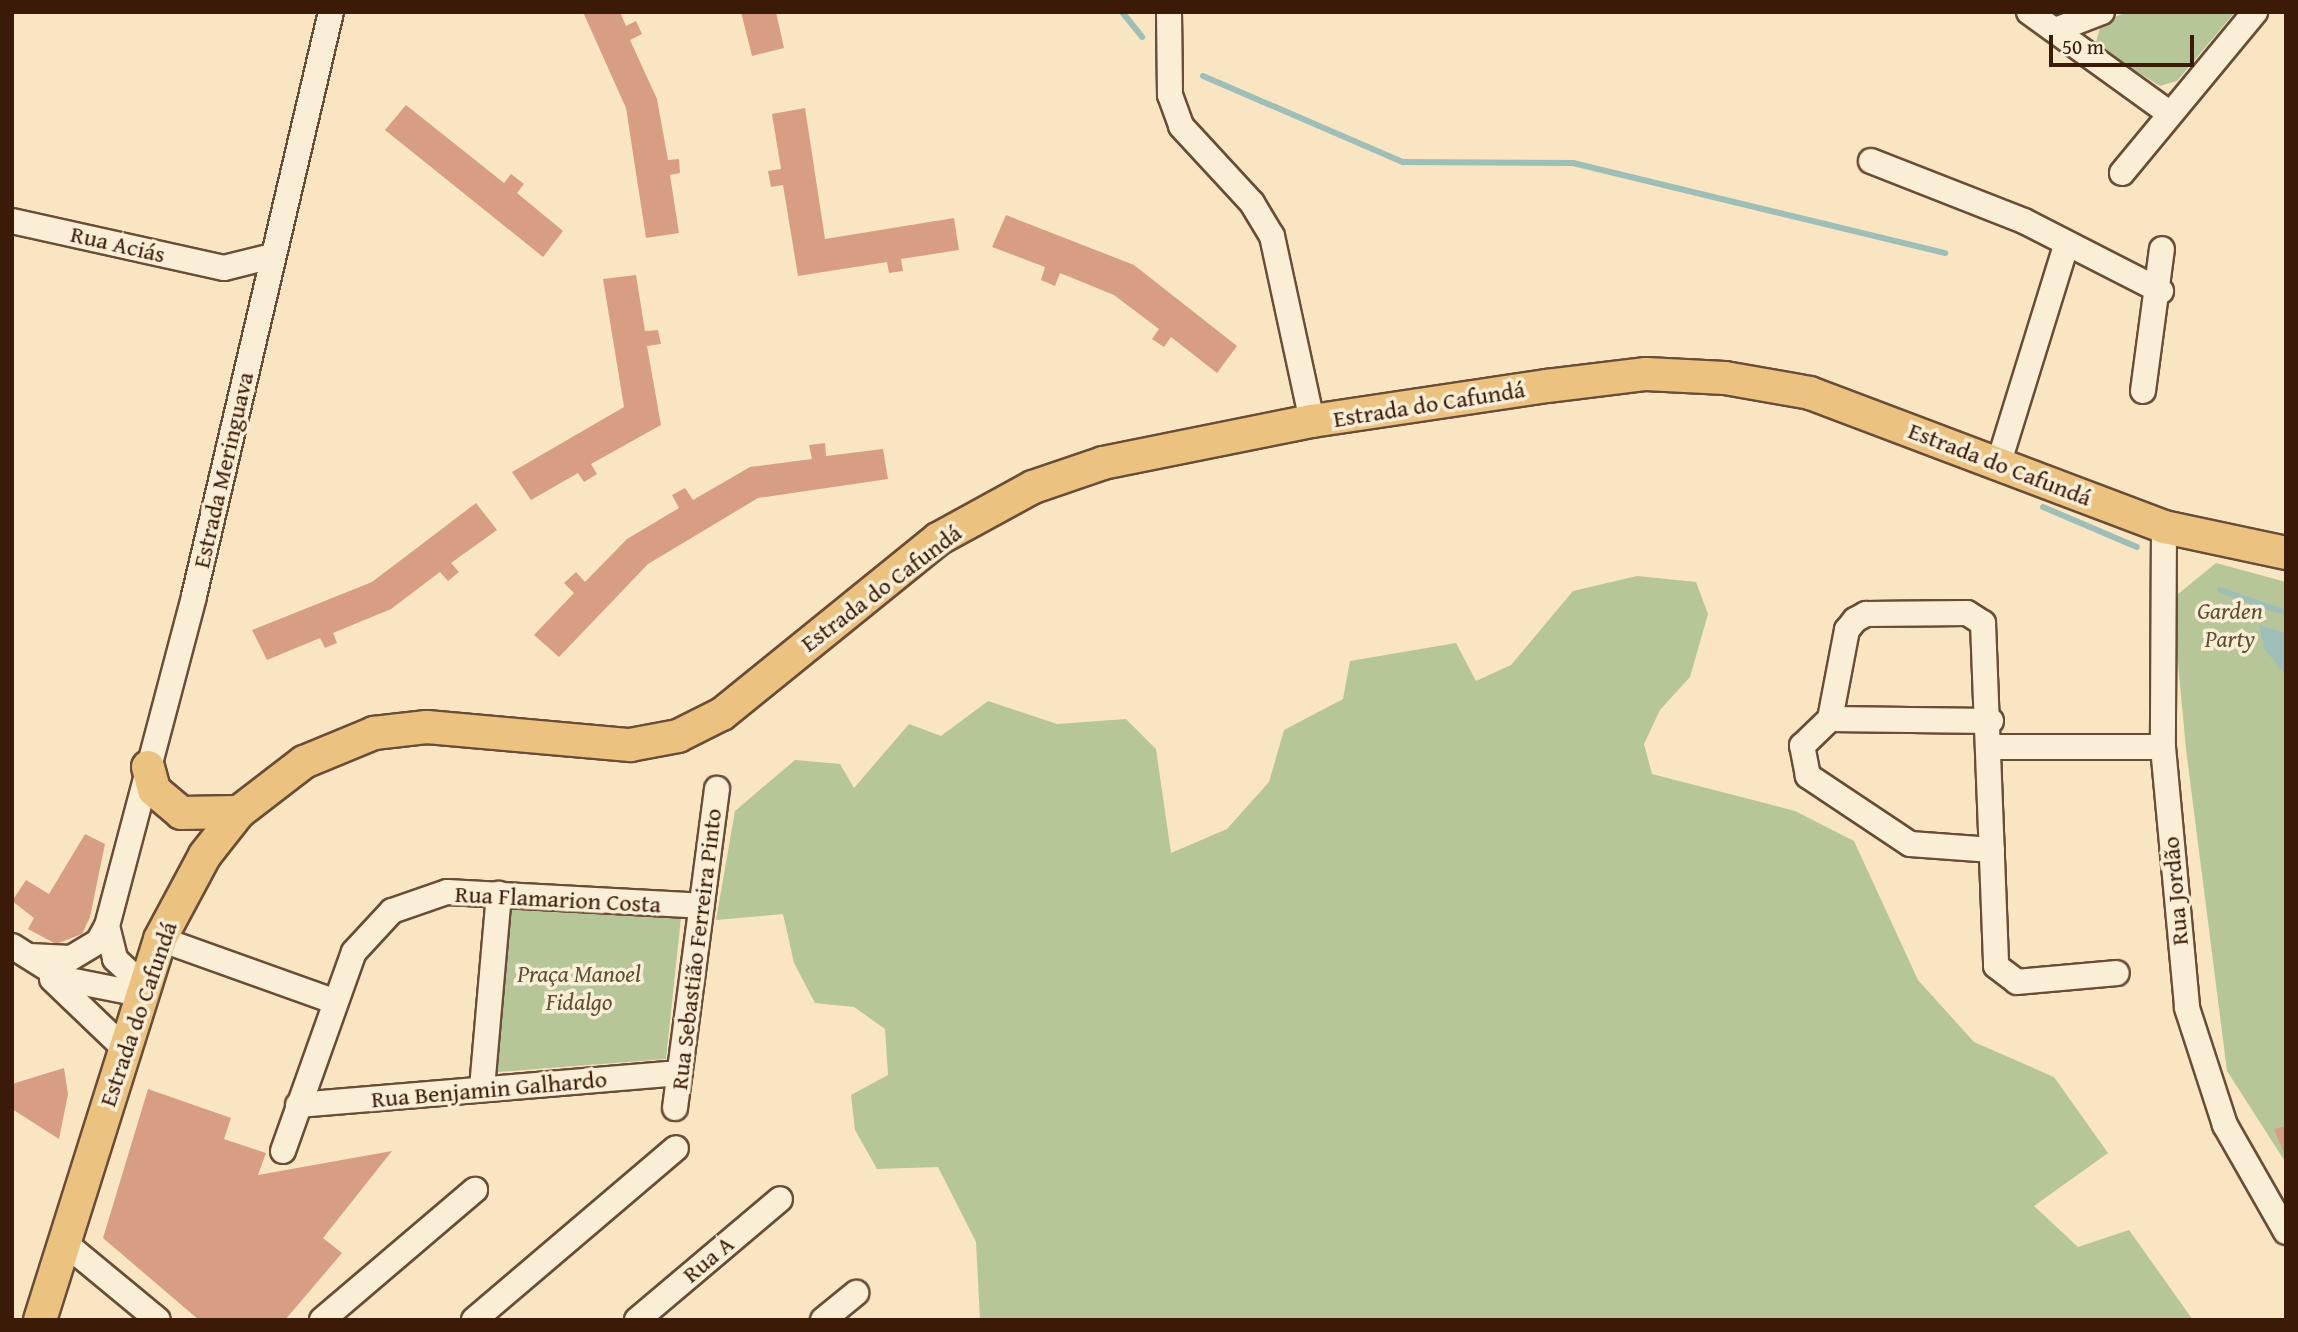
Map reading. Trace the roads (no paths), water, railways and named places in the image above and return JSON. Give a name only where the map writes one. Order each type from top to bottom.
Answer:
[{"type":"main road","name":"Estrada do Cafundá","points":[[40,1320],[66,1244],[123,1047],[160,939],[205,856],[239,812],[304,762],[374,733],[427,727],[630,745],[678,736],[722,713],[938,539],[1033,487],[1103,463],[1312,421],[1571,383],[1672,375],[1810,393],[1999,462],[2164,527],[2286,553]]},
{"type":"main road","points":[[148,767],[154,790],[181,813],[239,812]]},
{"type":"street","name":"Estrada Meringuava","points":[[21,951],[71,958],[98,942],[107,926],[331,12]]},
{"type":"street","points":[[1169,12],[1170,95],[1181,127],[1252,203],[1272,236],[1312,421]]},
{"type":"street","points":[[2029,12],[2058,29],[2169,113]]},
{"type":"street","points":[[2058,29],[2102,12]]},
{"type":"street","points":[[2122,173],[2255,12]]},
{"type":"street","points":[[1871,161],[2024,221],[2066,246],[2161,291]]},
{"type":"street","name":"Rua Aciás","points":[[12,221],[223,268],[272,257]]},
{"type":"street","points":[[1999,462],[2066,246]]},
{"type":"street","points":[[2143,391],[2161,291],[2162,249]]},
{"type":"street","points":[[223,268],[261,306]]},
{"type":"street","name":"Rua Jordão","points":[[2164,527],[2163,747],[2193,1033],[2225,1125],[2286,1232]]},
{"type":"street","points":[[1992,850],[1910,844],[1818,787],[1808,776],[1802,746],[1830,719],[1847,630],[1855,620],[1866,614],[1967,613],[1988,635],[1996,966],[2003,975],[2017,982],[2116,973]]},
{"type":"street","points":[[1830,719],[1991,721]]},
{"type":"street","points":[[1992,747],[2163,747]]},
{"type":"street","name":"Rua Sebastião Ferreira Pinto","points":[[675,1108],[717,789]]},
{"type":"street","name":"Rua Flamarion Costa","points":[[283,1151],[333,1001],[354,952],[392,911],[447,892],[702,906]]},
{"type":"street","points":[[482,1088],[499,894]]},
{"type":"street","points":[[107,926],[115,958],[141,990]]},
{"type":"street","points":[[160,939],[333,1001]]},
{"type":"street","points":[[21,951],[90,988],[141,990]]},
{"type":"street","points":[[21,951],[123,1047]]},
{"type":"street","name":"Rua Benjamin Galhardo","points":[[298,1105],[680,1073]]},
{"type":"street","points":[[474,1320],[676,1147]]},
{"type":"street","points":[[322,1320],[475,1190]]},
{"type":"street","name":"Rua A","points":[[637,1320],[780,1199]]},
{"type":"street","points":[[66,1244],[159,1320]]},
{"type":"street","points":[[824,1320],[856,1293]]},
{"type":"water","points":[[2259,625],[2286,633],[2286,676],[2264,648]]},
{"type":"waterway","points":[[1122,12],[1142,37]]},
{"type":"waterway","points":[[1203,76],[1403,162],[1573,163],[1945,253]]},
{"type":"waterway","points":[[2043,507],[2137,547]]},
{"type":"waterway","points":[[2220,590],[2286,613]]},
{"type":"park label","name":"Garden Party","points":[[2230,625]]},
{"type":"park label","name":"Praça Manoel Fidalgo","points":[[579,988]]}]
